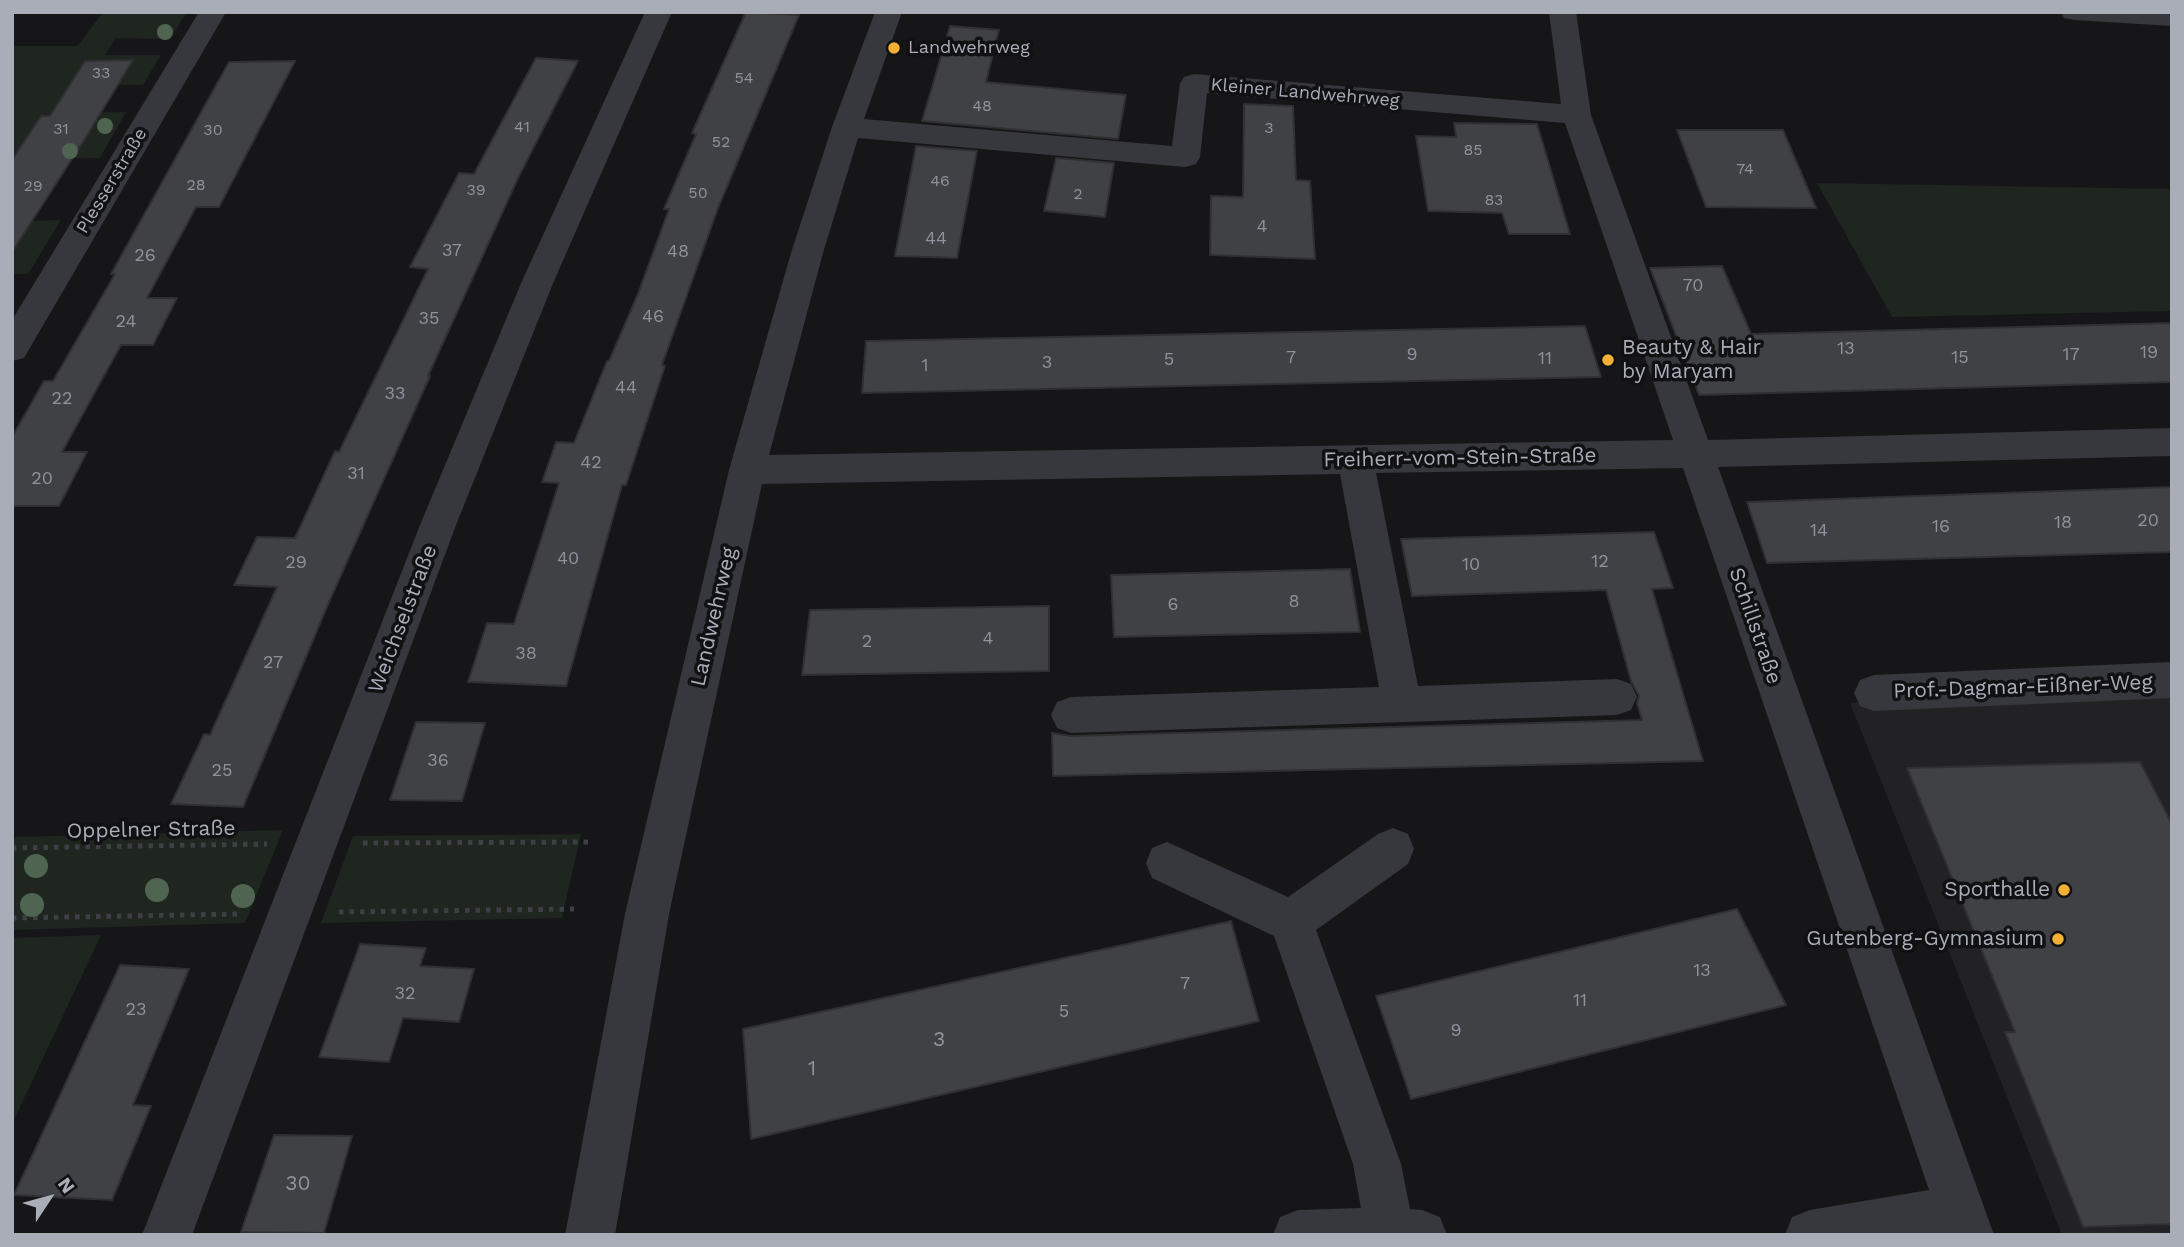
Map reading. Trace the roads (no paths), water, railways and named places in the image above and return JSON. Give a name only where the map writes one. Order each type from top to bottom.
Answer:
[{"type":"street","name":"Plesserstraße","points":[[12,349],[213,12]]},
{"type":"street","name":"Weichselstraße","points":[[167,1235],[438,525],[538,281],[659,12]]},
{"type":"street","name":"Landwehrweg","points":[[590,1235],[647,914],[747,470],[807,253],[847,127],[889,12]]},
{"type":"street","name":"Schillstraße","points":[[1562,12],[1577,115],[1964,1222]]},
{"type":"street","points":[[2074,12],[2172,18]]},
{"type":"street","name":"Kleiner Landwehrweg","points":[[847,127],[1185,157],[1194,83],[1577,115]]},
{"type":"street","name":"Freiherr-vom-Stein-Straße","points":[[747,470],[1694,454],[2172,442]]},
{"type":"street","points":[[1355,460],[1402,704]]},
{"type":"street","name":"Prof.-Dagmar-Eißner-Weg","points":[[1874,693],[2172,680]]},
{"type":"street","points":[[1071,715],[1617,697]]},
{"type":"street","points":[[1291,921],[1393,849]]},
{"type":"street","points":[[1167,863],[1291,921],[1377,1164],[1406,1233],[1298,1235]]},
{"type":"street","points":[[1810,1235],[1964,1222]]},
{"type":"place","name":"Landwehrweg","points":[[894,48]]},
{"type":"place","name":"Beauty & Hair by Maryam","points":[[1608,360]]},
{"type":"place","name":"Sporthalle","points":[[2064,890]]},
{"type":"place","name":"Gutenberg-Gymnasium","points":[[2058,939]]}]
